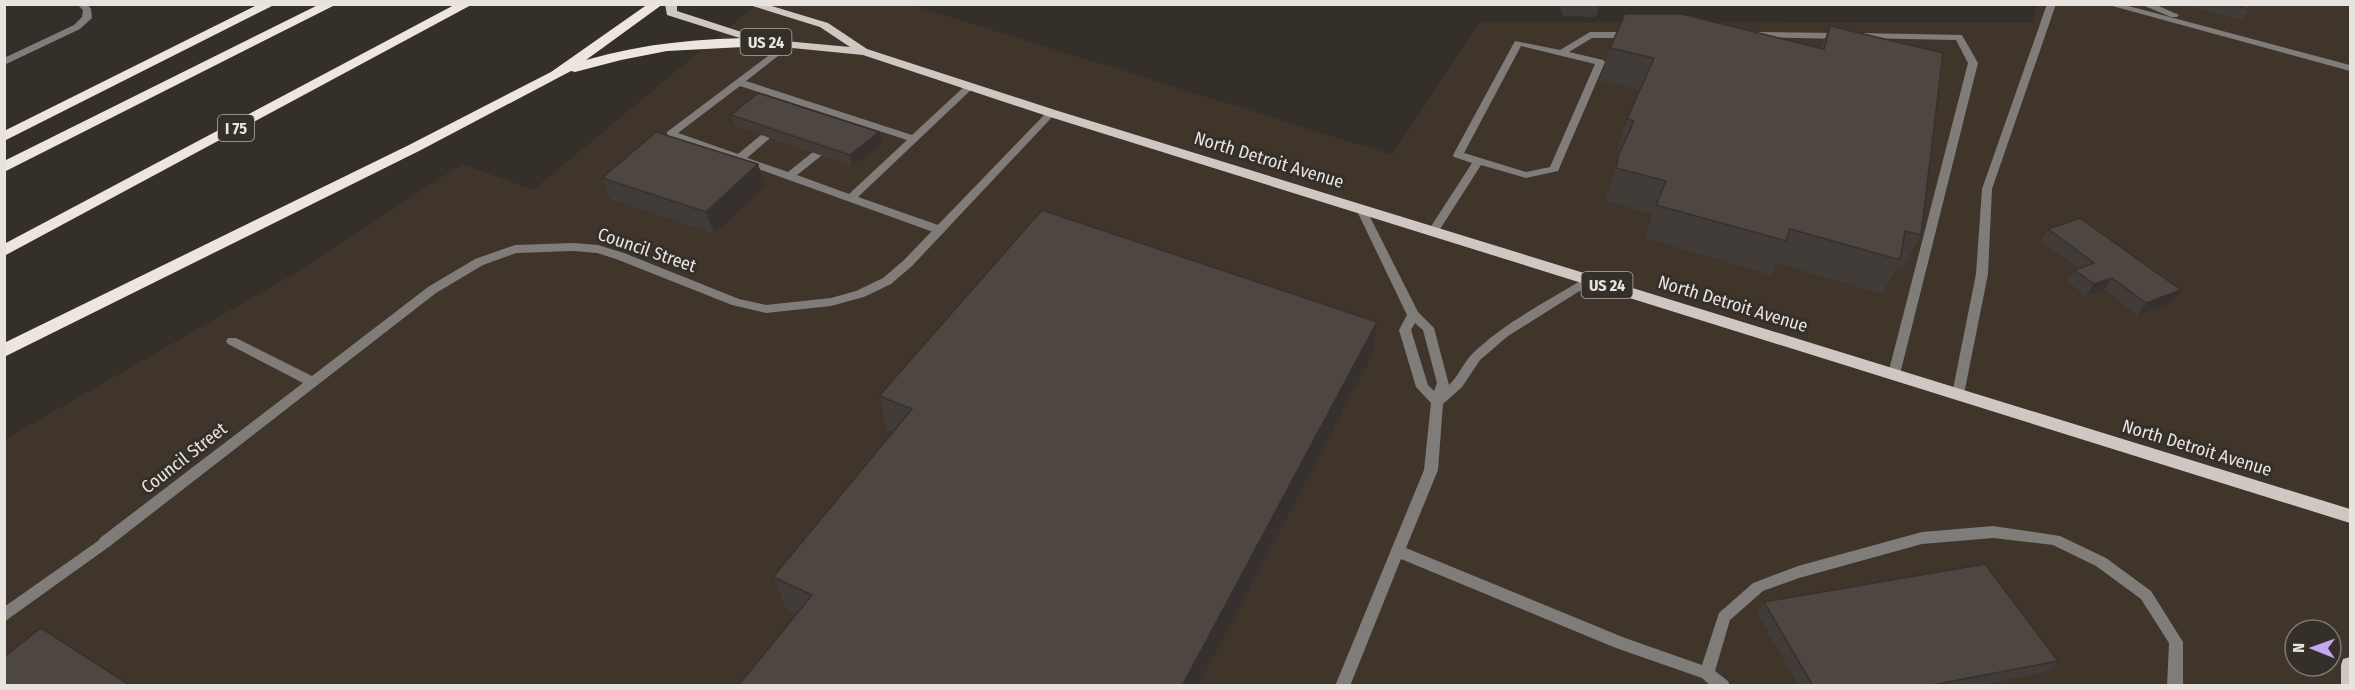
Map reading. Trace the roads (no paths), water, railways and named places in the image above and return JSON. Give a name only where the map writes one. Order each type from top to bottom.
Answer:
[{"type":"highway","points":[[4,137],[270,4]]},
{"type":"highway","points":[[4,167],[331,4]]},
{"type":"highway","name":"I 75","points":[[4,251],[467,4]]},
{"type":"highway","points":[[4,351],[556,75],[657,4]]},
{"type":"highway","points":[[556,75],[604,59],[662,46],[700,42],[762,42]]},
{"type":"main road","name":"North Detroit Avenue","points":[[671,4],[671,14],[762,42],[864,52],[1051,113],[2350,516]]},
{"type":"main road","name":"North Detroit Avenue","points":[[751,4],[824,25],[864,52]]},
{"type":"main road","points":[[2350,665],[2350,686]]},
{"type":"street","points":[[4,62],[77,27],[87,18],[87,9],[81,4]]},
{"type":"street","points":[[1958,394],[1982,274],[1987,189],[2052,4]]},
{"type":"street","points":[[2109,4],[2350,68]]},
{"type":"street","points":[[2144,4],[2254,36],[2277,49]]},
{"type":"street","points":[[1561,52],[1590,35],[1638,35]]},
{"type":"street","points":[[1744,35],[1959,38],[1972,63],[1893,374]]},
{"type":"street","points":[[1518,43],[1600,62],[1554,169],[1526,175],[1478,161],[1458,155],[1518,43]]},
{"type":"street","points":[[788,44],[671,134],[940,230]]},
{"type":"street","points":[[739,82],[914,138]]},
{"type":"street","points":[[850,199],[970,86]]},
{"type":"street","points":[[791,114],[804,103]]},
{"type":"street","name":"Council Street","points":[[4,616],[105,542],[432,290],[479,262],[515,249],[546,247],[598,249],[736,302],[776,308],[831,302],[860,294],[887,280],[908,262],[1051,113]]},
{"type":"street","points":[[844,132],[858,120]]},
{"type":"street","points":[[739,159],[765,137]]},
{"type":"street","points":[[789,177],[817,154]]},
{"type":"street","points":[[1433,231],[1478,161]]},
{"type":"street","points":[[1342,686],[1431,470],[1437,402],[1443,383],[1428,328],[1413,315],[1361,209]]},
{"type":"street","points":[[1437,402],[1458,384],[1476,357],[1504,333],[1591,280]]},
{"type":"street","points":[[1413,315],[1404,330],[1422,387],[1437,402]]},
{"type":"street","points":[[232,341],[313,382]]},
{"type":"street","points":[[1707,673],[1724,617],[1758,586],[1798,572],[1922,538],[1993,532],[2055,540],[2102,562],[2146,595],[2176,642],[2175,686]]},
{"type":"street","points":[[1397,551],[1621,643],[1707,673],[1723,686]]}]
